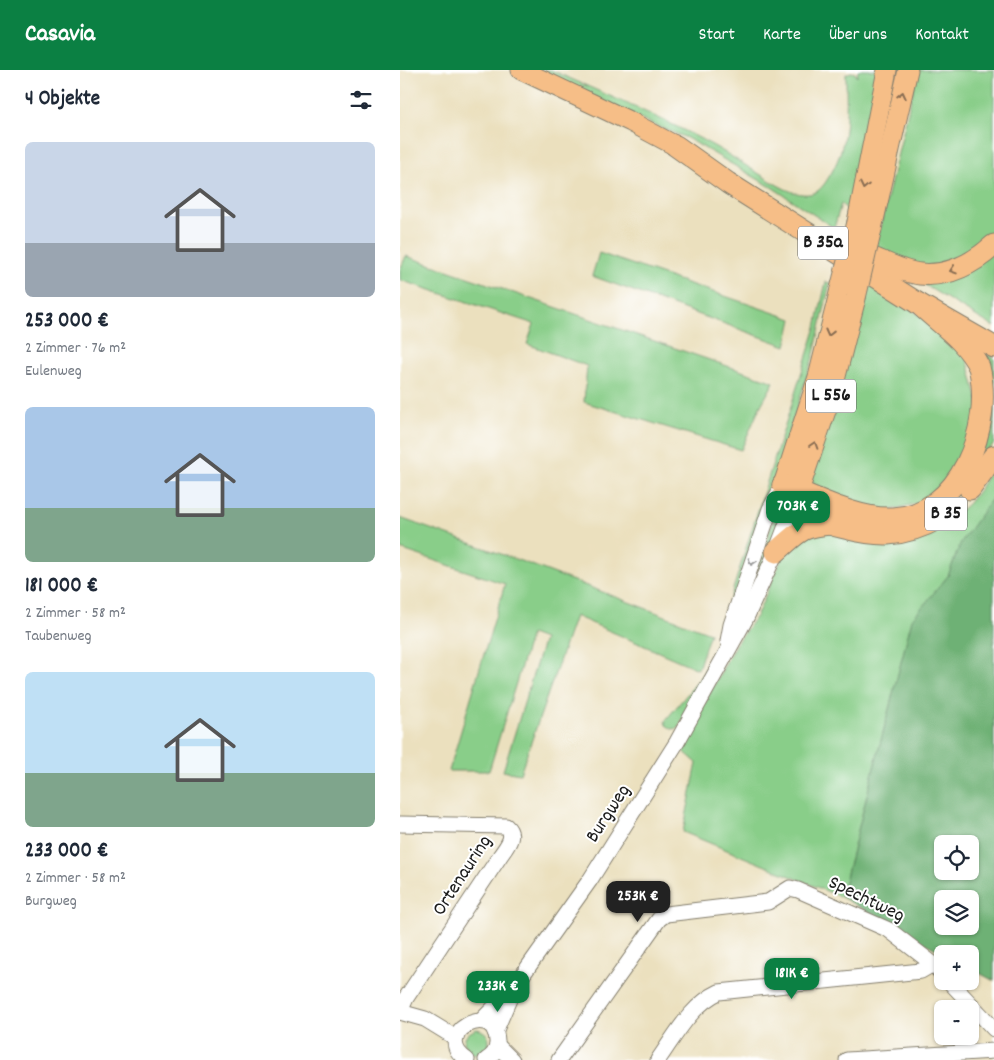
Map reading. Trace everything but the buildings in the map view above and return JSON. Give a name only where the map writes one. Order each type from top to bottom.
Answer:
[{"type":"highway","name":"B 35a","points":[[676,146],[734,174],[868,256],[917,290],[994,337]]},
{"type":"highway","name":"B 35a","points":[[676,146],[728,183],[919,304],[994,347]]},
{"type":"highway","points":[[868,256],[919,274],[935,274],[951,272],[968,265],[994,245]]},
{"type":"highway","points":[[792,493],[871,518],[903,517],[922,511],[940,501],[953,489],[968,468],[979,448],[988,410],[983,378],[969,350],[957,336],[919,304]]},
{"type":"highway","name":"B 35","points":[[792,493],[799,510],[833,524],[864,532],[889,534],[909,531],[929,524],[958,504],[994,456]]},
{"type":"highway","name":"B 35","points":[[776,552],[793,535],[801,530],[813,526],[833,524]]},
{"type":"main road","name":"B 35a","points":[[521,70],[631,122],[676,146]]},
{"type":"main road","name":"L 556","points":[[865,225],[887,70]]},
{"type":"main road","name":"L 556","points":[[792,493],[818,377],[848,294],[908,70]]},
{"type":"street","name":"Burgweg","points":[[481,1021],[514,987],[590,880],[677,742],[746,618],[776,552],[792,493]]},
{"type":"street","name":"Burgweg","points":[[725,654],[731,625],[770,509],[792,493]]},
{"type":"street","name":"Ortenauring","points":[[400,824],[506,826],[512,835],[510,841],[406,998],[400,1012]]},
{"type":"street","name":"Spechtweg","points":[[559,1060],[659,919],[666,914],[768,902],[790,888],[889,930],[934,966]]},
{"type":"street","points":[[658,1060],[686,1020],[708,997],[719,992],[934,970]]},
{"type":"street","name":"Burgweg","points":[[488,1060],[495,1051],[496,1039],[514,987]]},
{"type":"street","points":[[957,990],[994,1029]]},
{"type":"street","points":[[400,1012],[425,1019],[448,1020],[460,1032]]},
{"type":"street","points":[[461,1058],[457,1049],[460,1032],[475,1021],[481,1021],[487,1024],[512,1060]]},
{"type":"street","points":[[847,1060],[994,1050]]},
{"type":"green space","points":[[539,70],[551,70],[647,112],[710,144],[784,189],[799,194],[807,194],[816,192],[823,186],[840,155],[846,116],[846,74],[855,73],[857,77],[858,70],[881,70],[852,213],[841,204],[834,228],[773,188],[687,138],[652,124]]},
{"type":"green space","points":[[918,70],[994,70],[994,237],[977,254],[929,269],[875,249]]},
{"type":"green space","points":[[994,252],[994,327],[918,281]]},
{"type":"green space","points":[[599,253],[792,319],[786,346],[592,276]]},
{"type":"green space","points":[[406,256],[774,382],[760,407],[741,450],[584,402],[587,366],[527,344],[534,324],[400,280],[400,270]]},
{"type":"green space","points":[[826,282],[830,283],[814,354],[725,630],[705,679],[678,728],[672,729],[666,725],[665,721],[702,676],[711,659],[816,327]]},
{"type":"green space","points":[[871,284],[929,321],[966,354],[982,417],[934,499],[879,513],[818,490],[813,485],[811,478]]},
{"type":"green space","points":[[977,349],[994,358],[994,444],[924,518],[896,524],[984,447],[992,426],[993,413],[991,386]]},
{"type":"green space","points":[[994,464],[994,496],[961,543],[948,576],[912,620],[841,897],[683,832],[697,763],[681,749],[735,645],[757,615],[785,551],[809,532],[934,529],[953,518],[969,503]]},
{"type":"green space","points":[[994,496],[994,981],[979,973],[979,945],[934,945],[934,948],[841,897],[912,619],[948,576],[961,542]]},
{"type":"green space","points":[[781,506],[786,510],[737,626],[778,507]]},
{"type":"green space","points":[[400,518],[529,564],[710,633],[698,669],[575,616],[520,774],[503,771],[544,639],[531,634],[489,771],[449,771],[505,584],[400,549]]},
{"type":"green space","points":[[477,1029],[486,1033],[489,1041],[488,1048],[479,1054],[471,1053],[464,1043],[468,1034]]}]
